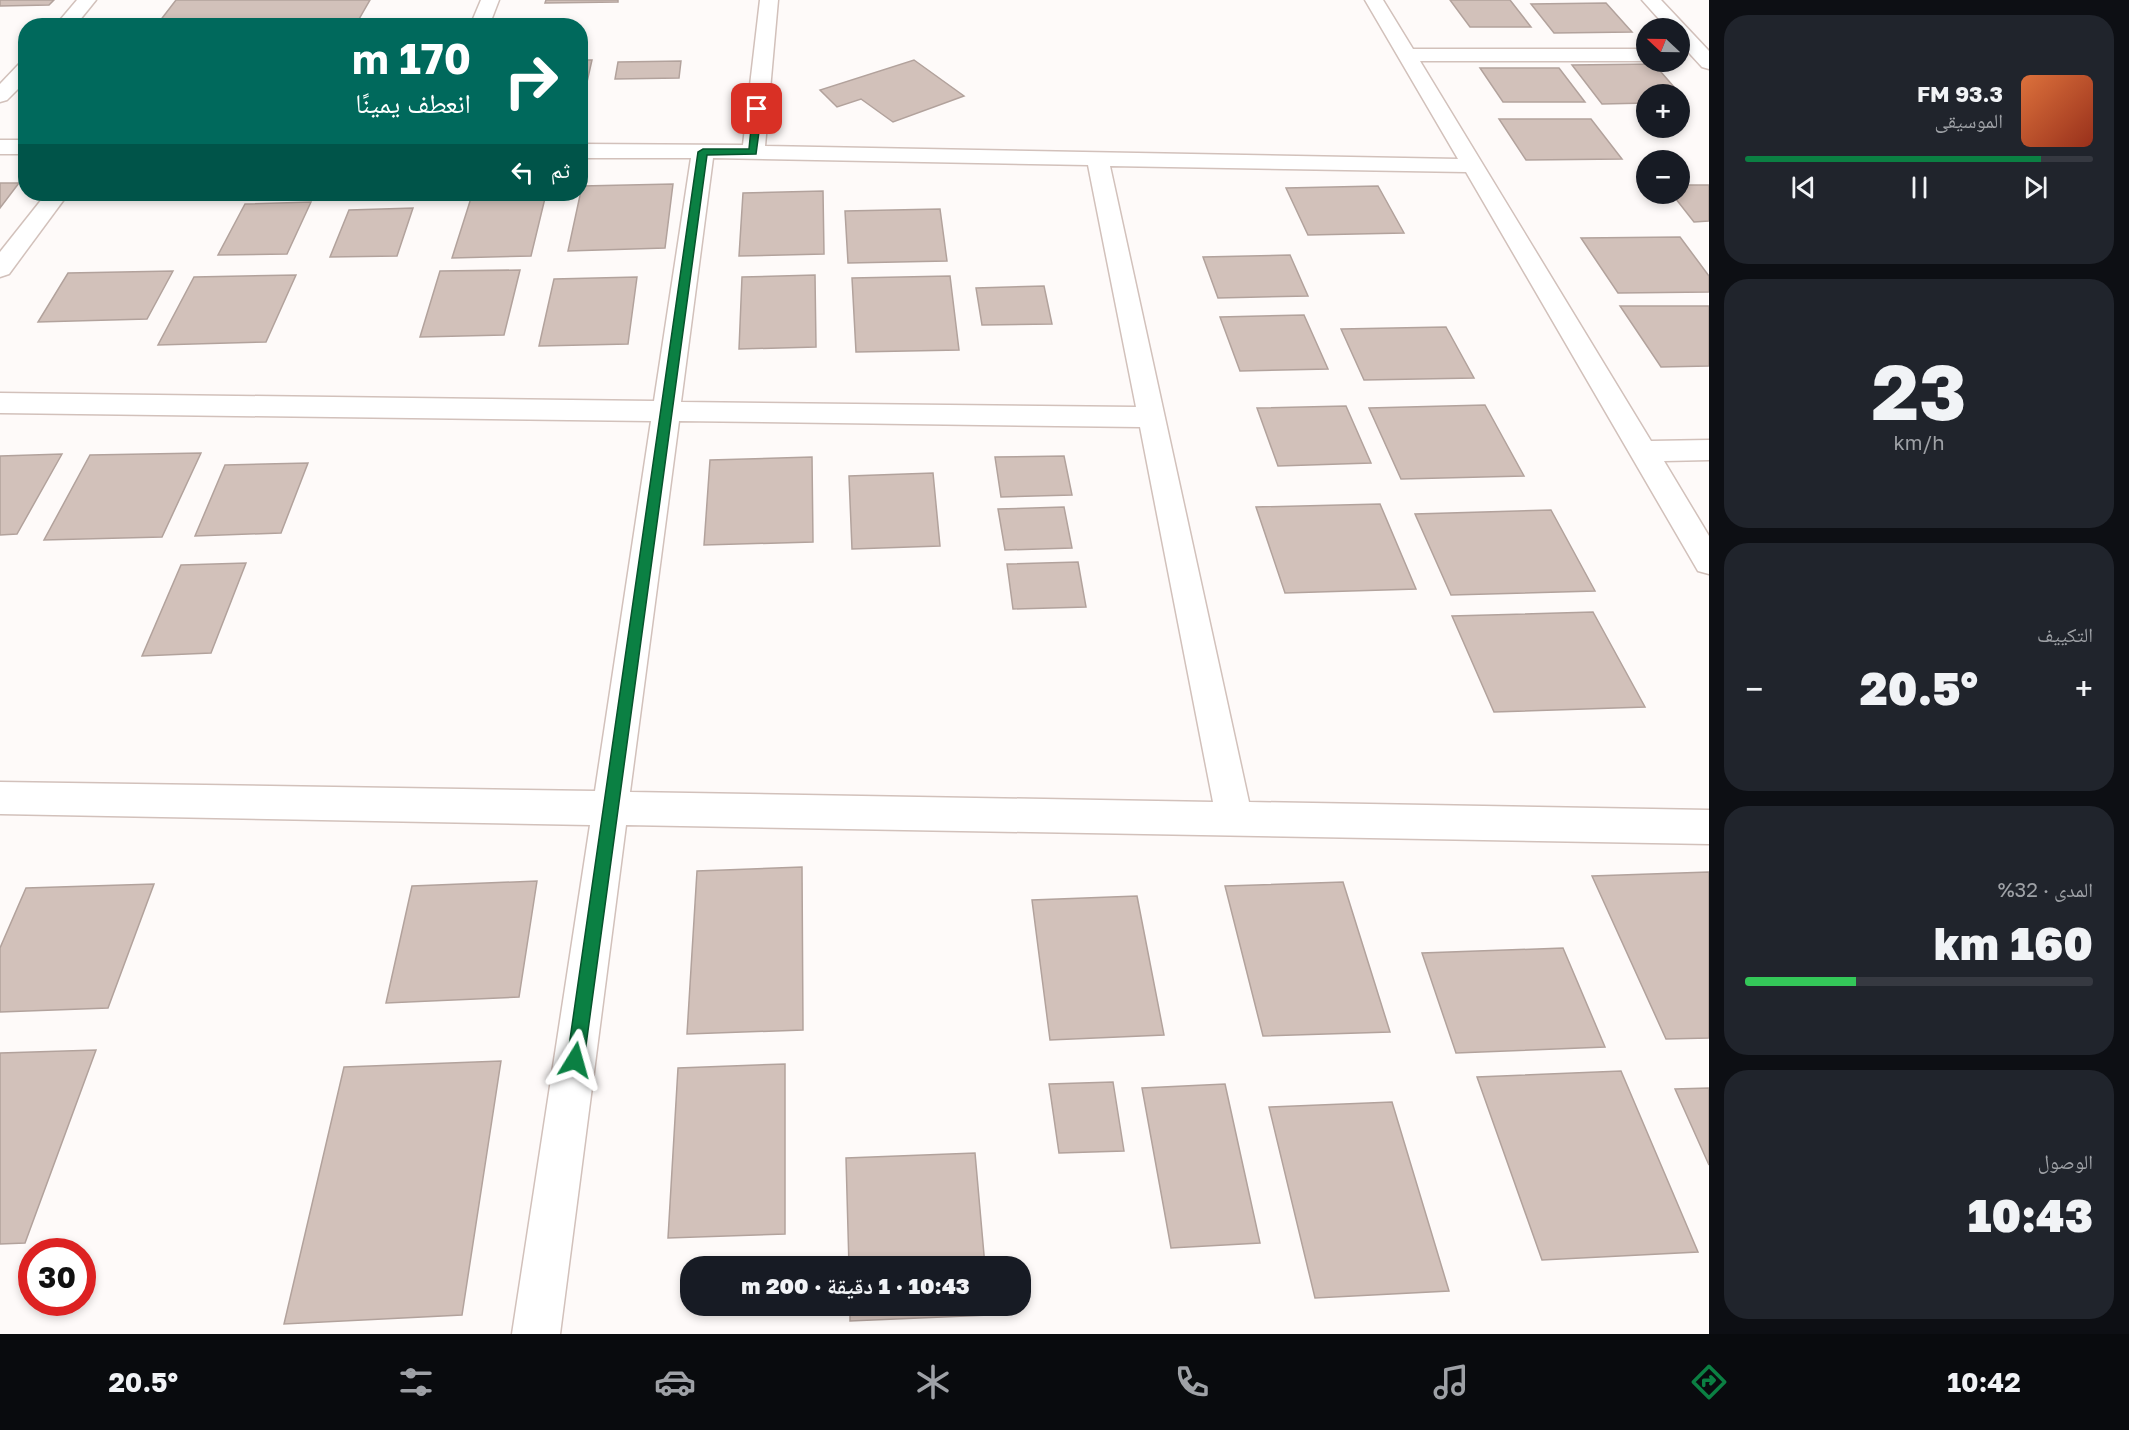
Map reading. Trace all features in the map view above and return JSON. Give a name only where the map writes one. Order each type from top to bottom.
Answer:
[{"type":"street","points":[[71,18],[87,0]]},
{"type":"street","points":[[482,18],[490,0]]},
{"type":"street","points":[[753,152],[769,0]]},
{"type":"street","points":[[1374,0],[1709,562]]},
{"type":"street","points":[[1652,0],[1668,18]]},
{"type":"street","points":[[1690,42],[1705,59]]},
{"type":"street","points":[[1407,55],[1636,55]]},
{"type":"street","points":[[1690,57],[1705,59]]},
{"type":"street","points":[[0,96],[18,77]]},
{"type":"street","points":[[0,147],[18,147]]},
{"type":"street","points":[[588,151],[753,152],[1474,166]]},
{"type":"street","points":[[536,1334],[703,152]]},
{"type":"street","points":[[1098,159],[1235,819]]},
{"type":"street","points":[[0,269],[52,201]]},
{"type":"street","points":[[0,403],[1152,417]]},
{"type":"street","points":[[1642,451],[1709,450]]},
{"type":"street","points":[[0,798],[1709,827]]},
{"type":"building","points":[[0,0],[54,0],[49,5],[0,6]]},
{"type":"building","points":[[176,0],[370,0],[360,18],[162,18]]},
{"type":"building","points":[[546,0],[618,0],[618,2],[545,3]]},
{"type":"building","points":[[1450,0],[1510,0],[1531,27],[1470,27]]},
{"type":"building","points":[[1606,3],[1632,32],[1554,33],[1531,4]]},
{"type":"building","points":[[588,60],[592,60],[588,78]]},
{"type":"building","points":[[914,60],[964,96],[893,122],[861,99],[837,107],[820,90]]},
{"type":"building","points":[[681,61],[679,78],[615,79],[618,62]]},
{"type":"building","points":[[1636,64],[1636,72],[1661,72],[1671,84],[1636,84],[1636,103],[1602,104],[1572,65]]},
{"type":"building","points":[[1480,68],[1559,68],[1585,102],[1503,102]]},
{"type":"building","points":[[1499,119],[1591,119],[1622,159],[1526,160]]},
{"type":"building","points":[[0,183],[18,183],[18,184],[0,208]]},
{"type":"building","points":[[673,184],[665,248],[568,251],[579,201],[588,201],[588,186]]},
{"type":"building","points":[[1690,185],[1709,185],[1709,221],[1694,222],[1680,204],[1690,204]]},
{"type":"building","points":[[1378,186],[1404,233],[1308,235],[1286,188]]},
{"type":"building","points":[[823,191],[824,254],[739,256],[743,193]]},
{"type":"building","points":[[470,201],[544,201],[531,256],[452,258]]},
{"type":"building","points":[[311,202],[287,254],[218,255],[245,204]]},
{"type":"building","points":[[413,208],[397,256],[330,257],[349,210]]},
{"type":"building","points":[[940,209],[947,261],[848,263],[845,211]]},
{"type":"building","points":[[1680,237],[1709,276],[1709,292],[1618,293],[1581,238]]},
{"type":"building","points":[[1290,255],[1308,296],[1218,298],[1203,257]]},
{"type":"building","points":[[520,270],[504,335],[420,337],[440,271]]},
{"type":"building","points":[[173,271],[147,319],[38,322],[68,273]]},
{"type":"building","points":[[296,275],[266,342],[158,345],[194,277]]},
{"type":"building","points":[[815,275],[816,347],[739,349],[742,277]]},
{"type":"building","points":[[950,276],[959,350],[856,352],[852,278]]},
{"type":"building","points":[[637,277],[628,344],[539,346],[554,279]]},
{"type":"building","points":[[1044,286],[1052,324],[982,325],[976,288]]},
{"type":"building","points":[[1620,306],[1709,306],[1709,366],[1661,367]]},
{"type":"building","points":[[1304,315],[1328,369],[1240,371],[1220,317]]},
{"type":"building","points":[[1446,327],[1474,378],[1364,380],[1341,329]]},
{"type":"building","points":[[1485,405],[1524,476],[1401,479],[1369,408]]},
{"type":"building","points":[[1346,406],[1371,463],[1278,466],[1257,408]]},
{"type":"building","points":[[201,453],[162,537],[44,540],[90,455]]},
{"type":"building","points":[[62,454],[17,534],[0,535],[0,456]]},
{"type":"building","points":[[1064,456],[1072,495],[1001,497],[995,457]]},
{"type":"building","points":[[812,457],[813,542],[704,545],[710,460]]},
{"type":"building","points":[[308,463],[281,533],[195,536],[225,465]]},
{"type":"building","points":[[933,473],[940,546],[852,549],[849,476]]},
{"type":"building","points":[[1380,504],[1416,589],[1285,593],[1256,507]]},
{"type":"building","points":[[1064,507],[1072,548],[1005,550],[998,509]]},
{"type":"building","points":[[1551,510],[1595,591],[1451,595],[1415,514]]},
{"type":"building","points":[[1078,562],[1086,607],[1013,609],[1007,564]]},
{"type":"building","points":[[246,563],[211,653],[142,656],[181,565]]},
{"type":"building","points":[[1593,612],[1645,707],[1494,712],[1452,616]]},
{"type":"building","points":[[802,867],[803,1030],[687,1034],[697,871]]},
{"type":"building","points":[[1709,872],[1709,1038],[1666,1039],[1592,876]]},
{"type":"building","points":[[537,881],[519,997],[386,1003],[412,886]]},
{"type":"building","points":[[1343,882],[1390,1032],[1263,1036],[1225,886]]},
{"type":"building","points":[[154,884],[108,1008],[0,1012],[0,948],[26,888]]},
{"type":"building","points":[[1137,896],[1164,1035],[1050,1040],[1032,900]]},
{"type":"building","points":[[1563,948],[1605,1047],[1456,1053],[1422,953]]},
{"type":"building","points":[[96,1050],[27,1238],[18,1238],[18,1243],[0,1244],[0,1053]]},
{"type":"building","points":[[501,1061],[462,1315],[284,1324],[344,1067]]},
{"type":"building","points":[[785,1064],[785,1234],[668,1238],[678,1068]]},
{"type":"building","points":[[1621,1071],[1698,1252],[1542,1260],[1477,1077]]},
{"type":"building","points":[[1113,1082],[1124,1151],[1059,1153],[1049,1084]]},
{"type":"building","points":[[1225,1084],[1260,1243],[1171,1248],[1142,1088]]},
{"type":"building","points":[[1709,1088],[1709,1165],[1675,1089]]},
{"type":"building","points":[[1392,1102],[1449,1291],[1315,1298],[1269,1107]]},
{"type":"building","points":[[975,1153],[984,1256],[849,1256],[846,1158]]},
{"type":"building","points":[[850,1316],[966,1316],[850,1321]]},
{"type":"route","points":[[575,1060],[703,152],[753,152],[757,109]]}]
